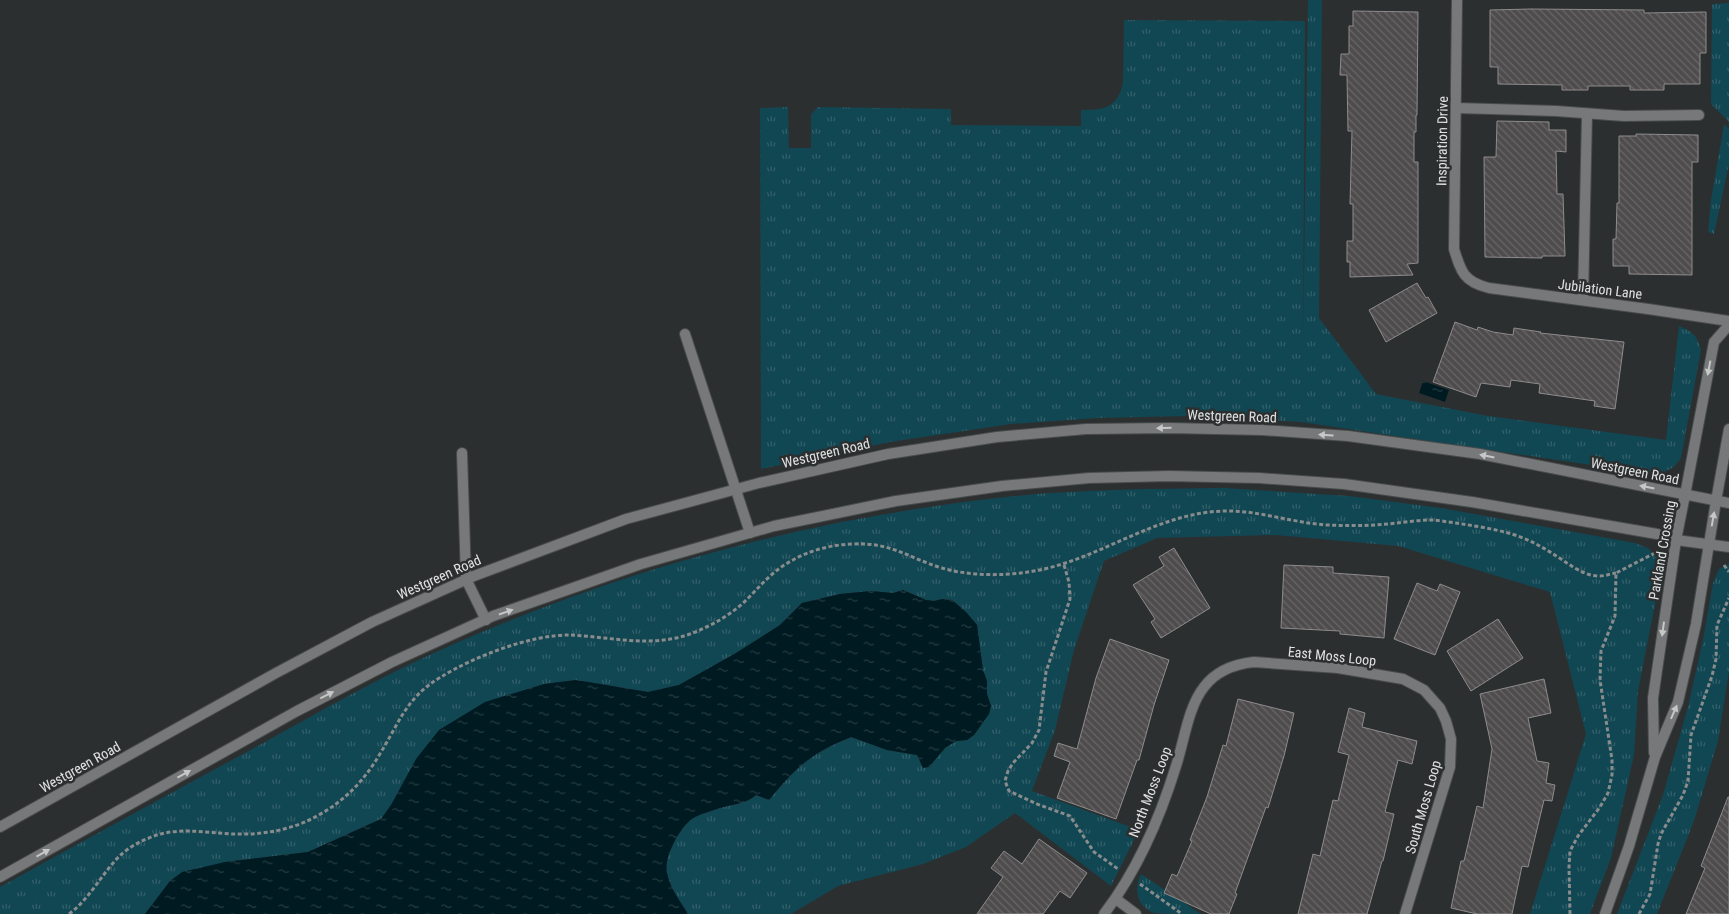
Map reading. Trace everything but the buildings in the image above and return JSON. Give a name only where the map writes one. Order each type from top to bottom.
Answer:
[{"type":"street","name":"Inspiration Drive","points":[[1457,0],[1454,249],[1461,271],[1468,279]]},
{"type":"street","points":[[1456,108],[1556,111],[1624,116],[1699,115]]},
{"type":"street","points":[[1583,300],[1587,114]]},
{"type":"street","name":"Jubilation Lane","points":[[1468,279],[1478,285],[1489,288],[1729,321]]},
{"type":"street","name":"Parkland Crossing","points":[[1654,757],[1653,698],[1676,540],[1714,342],[1729,326]]},
{"type":"street","points":[[685,334],[750,533]]},
{"type":"street","name":"Westgreen Road","points":[[0,827],[372,622],[466,579],[626,518],[736,489],[888,454],[997,437],[1086,430],[1169,428],[1262,430],[1348,436],[1480,454],[1729,503]]},
{"type":"street","name":"Parkland Crossing","points":[[1605,914],[1630,846],[1654,757],[1678,702],[1696,624],[1729,429]]},
{"type":"street","points":[[462,453],[466,579],[486,620]]},
{"type":"street","points":[[0,877],[297,711],[392,662],[486,620],[641,564],[774,526],[896,501],[1002,486],[1089,478],[1169,476],[1260,478],[1344,484],[1412,492],[1647,533],[1676,540],[1729,547]]},
{"type":"street","name":"East Moss Loop","points":[[1214,676],[1240,663],[1254,662],[1338,668],[1403,679],[1424,690],[1440,708]]},
{"type":"street","name":"North Moss Loop","points":[[1104,914],[1116,898],[1158,817],[1197,699],[1204,687],[1214,676]]},
{"type":"street","name":"South Moss Loop","points":[[1405,914],[1450,767],[1451,739],[1440,708]]},
{"type":"street","points":[[1116,898],[1136,914]]},
{"type":"path","points":[[69,914],[94,889],[116,859],[134,845],[152,836],[171,831],[259,834],[284,829],[314,818],[337,804],[360,783],[378,758],[404,710],[418,693],[442,676],[485,655],[520,643],[551,636],[568,635],[637,642],[659,641],[685,636],[707,628],[730,614],[777,570],[799,556],[823,547],[875,544],[905,552],[941,568],[968,573],[1000,574],[1028,572],[1064,565],[1174,519],[1200,513],[1230,511],[1328,525],[1356,527],[1430,520],[1476,526],[1505,532],[1531,541],[1581,571],[1598,576],[1616,573],[1655,553]]},
{"type":"path","points":[[1064,565],[1069,582],[1070,599],[1046,672],[1039,730],[1032,743],[1013,763],[1005,781],[1009,791],[1070,816],[1094,852],[1182,914]]},
{"type":"path","points":[[1724,565],[1729,572]]},
{"type":"path","points":[[1570,914],[1570,851],[1578,836],[1608,793],[1612,775],[1612,760],[1600,680],[1601,651],[1615,616],[1616,573]]},
{"type":"path","points":[[1639,914],[1650,894],[1661,834],[1683,795],[1688,781],[1691,735],[1712,676],[1716,659],[1717,625],[1729,598]]},
{"type":"green space","points":[[1308,0],[1322,0],[1319,318],[1376,394],[1488,416],[1666,440],[1679,326],[1694,335],[1701,350],[1681,458],[1674,467],[1658,475],[1301,422],[1189,416],[1098,418],[1011,424],[890,442],[761,469],[760,108],[788,107],[789,148],[811,148],[811,114],[818,107],[951,109],[951,125],[1081,126],[1081,110],[1109,106],[1121,91],[1123,82],[1124,20],[1305,21],[1303,341]]},
{"type":"green space","points":[[1729,3],[1729,122],[1711,104],[1712,4]]},
{"type":"green space","points":[[1724,124],[1729,129],[1729,164],[1714,234],[1708,232],[1711,200]]},
{"type":"green space","points":[[1225,488],[1349,496],[1441,508],[1635,543],[1648,548],[1658,559],[1660,579],[1638,691],[1634,755],[1611,858],[1590,914],[1530,914],[1586,734],[1550,592],[1398,546],[1276,535],[1157,538],[1104,561],[1074,650],[1055,730],[1032,791],[1139,830],[1111,886],[1015,813],[966,847],[923,864],[838,886],[791,914],[688,914],[670,884],[666,867],[674,842],[684,827],[695,817],[744,802],[756,795],[769,800],[805,762],[826,749],[852,737],[887,750],[917,755],[923,767],[929,767],[945,748],[956,741],[967,740],[974,735],[989,714],[991,706],[987,694],[987,681],[983,670],[977,625],[952,600],[926,600],[903,590],[893,593],[871,591],[840,594],[802,603],[780,625],[736,653],[679,685],[648,692],[576,680],[544,684],[391,805],[381,819],[308,852],[226,862],[170,881],[145,914],[0,914],[0,887],[391,674],[504,623],[574,596],[718,551],[791,533],[940,505],[1067,492]]},
{"type":"green space","points":[[1729,564],[1729,671],[1718,741],[1694,821],[1657,914],[1617,914],[1663,795],[1688,707],[1713,583],[1719,569]]},
{"type":"green space","points":[[1141,874],[1201,914],[1154,913],[1148,910],[1140,902],[1137,891]]},
{"type":"water","points":[[1423,381],[1449,390],[1445,402],[1419,393]]},
{"type":"water","points":[[903,590],[926,600],[952,600],[977,625],[983,670],[987,681],[987,694],[991,706],[989,714],[974,735],[967,740],[956,741],[945,748],[929,767],[923,768],[917,755],[887,750],[851,737],[825,749],[805,762],[769,800],[756,795],[744,802],[695,817],[684,827],[674,842],[666,867],[670,884],[688,914],[145,914],[170,881],[182,872],[225,862],[308,852],[381,819],[391,805],[416,759],[439,730],[485,702],[544,684],[576,680],[648,692],[679,685],[736,653],[780,625],[802,603],[840,594],[871,591],[893,593]]}]
